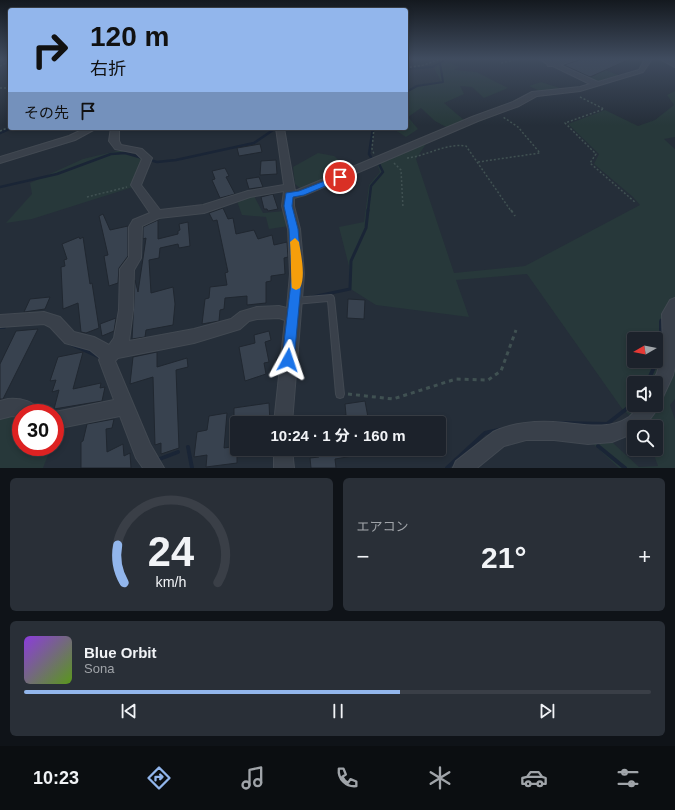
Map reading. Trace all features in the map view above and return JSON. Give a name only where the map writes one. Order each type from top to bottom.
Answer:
[{"type":"street","points":[[590,81],[597,84]]},
{"type":"street","points":[[154,468],[143,451],[106,360],[121,341],[126,310],[127,269],[135,258],[135,227],[137,223],[157,214],[204,209],[248,194],[289,191],[301,193],[382,160],[475,119],[497,112],[535,94],[569,91],[608,81]]},
{"type":"street","points":[[0,160],[72,138],[89,130]]},
{"type":"street","points":[[115,130],[114,141],[118,148],[139,151],[146,160],[136,185],[157,214]]},
{"type":"street","points":[[280,130],[289,191],[288,206],[294,229],[297,274],[284,416]]},
{"type":"street","points":[[663,379],[671,351],[669,314],[675,304]]},
{"type":"street","points":[[0,321],[44,318],[55,322],[70,338],[94,344],[104,352],[112,352],[194,336],[235,324],[245,316],[257,313],[279,312],[293,308]]},
{"type":"street","points":[[64,418],[124,407]]},
{"type":"street","points":[[0,410],[12,408]]},
{"type":"street","points":[[463,468],[499,438],[526,431],[554,431],[588,435],[612,434],[636,423],[645,412]]},
{"type":"street","points":[[283,456],[284,468]]},
{"type":"lane","points":[[293,308],[331,298],[340,394]]},
{"type":"path","points":[[569,91],[604,109],[565,123],[596,154],[590,163],[636,203]]},
{"type":"path","points":[[477,162],[540,153],[518,127],[497,112]]},
{"type":"path","points":[[374,130],[372,149],[382,160],[397,165],[401,170],[403,208]]},
{"type":"path","points":[[382,160],[416,158],[445,148],[462,145],[466,146],[515,216]]},
{"type":"path","points":[[87,197],[136,185]]},
{"type":"path","points":[[340,394],[393,399],[456,378],[488,380],[501,371],[516,330]]},
{"type":"shaded area","points":[[441,81],[494,81],[508,88],[484,98],[472,87],[460,86],[464,94],[444,103],[465,121],[448,128],[435,121],[421,108],[408,117],[408,89],[417,85]]},
{"type":"shaded area","points":[[541,82],[566,90],[542,92],[529,86]]},
{"type":"shaded area","points":[[675,91],[675,137],[664,139],[675,149],[675,399],[670,405],[675,420],[675,468],[619,468],[591,442],[613,443],[639,467],[658,466],[654,456],[663,456],[663,420],[635,420],[623,410],[527,274],[456,280],[469,317],[376,305],[349,288],[349,266],[339,227],[364,222],[369,185],[380,172],[377,164],[428,141],[416,159],[454,273],[525,266],[640,205],[633,197],[594,164],[599,154],[568,124],[605,110],[638,126],[655,120],[674,105],[667,95]]},
{"type":"shaded area","points":[[408,117],[418,129],[406,137],[395,130],[408,130]]},
{"type":"shaded area","points":[[121,150],[143,160],[133,187],[32,219],[6,223],[32,194],[30,183],[83,159]]},
{"type":"shaded area","points":[[318,153],[334,156],[350,170],[301,189],[295,184],[293,167]]},
{"type":"shaded area","points":[[254,196],[263,213],[285,211],[289,226],[269,229],[266,217],[242,215],[237,201]]},
{"type":"shaded area","points":[[12,414],[12,456],[48,456],[43,468],[0,468],[0,415]]},
{"type":"building","points":[[260,144],[262,152],[239,156],[237,148]]},
{"type":"building","points":[[276,160],[277,174],[260,175],[261,161]]},
{"type":"building","points":[[225,168],[229,176],[226,177],[235,194],[220,198],[212,180],[215,179],[212,171]]},
{"type":"building","points":[[259,177],[263,187],[249,189],[246,179]]},
{"type":"building","points":[[273,194],[278,209],[268,211],[267,209],[264,209],[261,197]]},
{"type":"building","points":[[223,208],[228,219],[233,218],[236,234],[254,230],[258,239],[272,235],[274,245],[287,242],[288,257],[284,258],[285,274],[271,276],[271,281],[266,282],[266,303],[247,305],[247,296],[225,298],[224,309],[220,310],[219,321],[202,324],[205,299],[209,298],[210,287],[227,285],[225,273],[228,272],[217,220],[213,221],[209,213]]},
{"type":"building","points":[[103,214],[110,230],[128,226],[128,256],[119,268],[118,283],[109,286],[104,256],[108,255],[99,216]]},
{"type":"building","points":[[158,220],[158,239],[178,234],[178,231],[180,230],[179,224],[188,222],[190,246],[179,248],[178,244],[160,248],[159,258],[149,260],[151,293],[173,287],[175,304],[173,325],[146,330],[145,337],[132,339],[135,280],[138,292],[146,238],[143,239],[143,227]]},
{"type":"building","points":[[79,237],[80,239],[83,237],[90,284],[92,283],[99,328],[86,333],[81,332],[78,303],[63,309],[61,267],[65,266],[64,260],[67,259],[62,244]]},
{"type":"building","points":[[50,297],[45,309],[24,312],[30,299]]},
{"type":"building","points":[[348,299],[365,300],[364,319],[347,318]]},
{"type":"building","points":[[116,318],[114,331],[102,336],[100,324]]},
{"type":"building","points":[[38,329],[3,399],[0,399],[0,364],[16,331]]},
{"type":"building","points":[[269,331],[271,340],[265,342],[269,362],[264,363],[266,374],[245,381],[239,347],[255,343],[254,335]]},
{"type":"building","points":[[83,352],[73,389],[101,383],[100,388],[105,387],[102,401],[64,407],[64,404],[55,404],[59,390],[52,392],[56,380],[50,381],[58,357]]},
{"type":"building","points":[[157,352],[157,367],[187,358],[188,367],[176,370],[179,448],[161,454],[161,443],[155,445],[153,377],[130,384],[133,357]]},
{"type":"building","points":[[365,401],[368,416],[339,416],[346,415],[345,404]]},
{"type":"building","points":[[269,403],[270,416],[234,416],[234,408]]},
{"type":"building","points":[[227,413],[224,448],[230,447],[230,456],[237,456],[237,463],[206,467],[207,455],[194,457],[197,432],[207,430],[209,416]]},
{"type":"building","points":[[114,419],[112,428],[106,429],[107,452],[123,444],[124,456],[130,453],[131,468],[81,468],[81,442],[83,441],[87,424]]},
{"type":"building","points":[[353,456],[335,459],[336,468],[311,468],[310,458]]},
{"type":"waterway","points":[[408,91],[417,86],[443,81]]},
{"type":"waterway","points":[[0,133],[8,129]]},
{"type":"waterway","points":[[0,187],[57,174],[111,154],[125,153],[157,162],[176,160],[254,143],[273,130]]},
{"type":"waterway","points":[[372,159],[369,154],[373,130]]},
{"type":"waterway","points":[[368,211],[371,186],[383,172],[379,164]]},
{"type":"waterway","points":[[312,297],[350,289],[351,261],[366,228],[368,210]]},
{"type":"waterway","points":[[650,376],[661,352],[661,320]]},
{"type":"waterway","points":[[71,344],[100,357]]},
{"type":"waterway","points":[[558,423],[607,424],[627,408]]},
{"type":"waterway","points":[[447,468],[485,433],[503,429]]},
{"type":"waterway","points":[[598,446],[625,468]]},
{"type":"waterway","points":[[188,447],[192,468]]},
{"type":"waterway","points":[[157,460],[178,452]]},
{"type":"slow traffic","points":[[295,242],[297,274],[296,285]]},
{"type":"route","points":[[288,360],[297,274],[294,229],[288,206],[289,195],[301,193],[340,177]]}]
